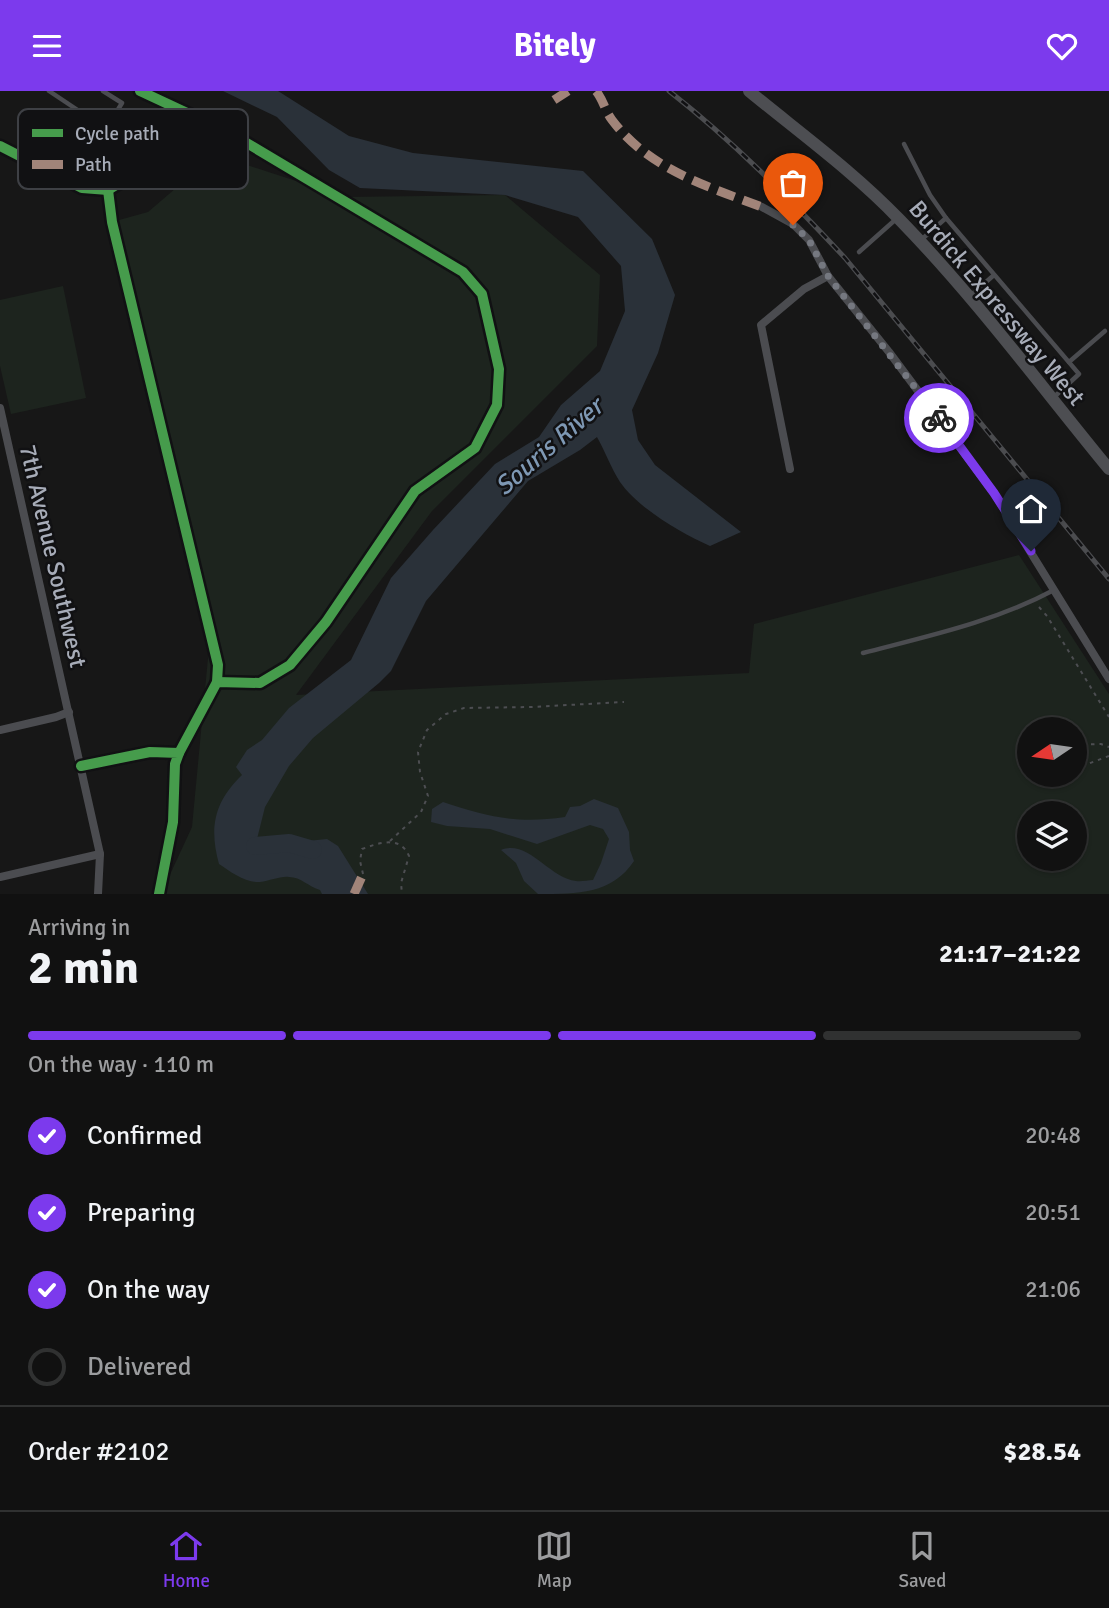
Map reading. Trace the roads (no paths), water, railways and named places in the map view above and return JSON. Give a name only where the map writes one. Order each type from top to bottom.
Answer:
[{"type":"main road","name":"Burdick Expressway West","points":[[749,91],[852,176],[920,241],[1109,469]]},
{"type":"street","points":[[762,207],[793,225],[809,240],[828,276],[963,449],[994,493],[1109,679]]},
{"type":"street","points":[[790,469],[761,325],[804,289],[828,276]]},
{"type":"street","name":"7th Avenue Southwest","points":[[0,408],[100,854],[98,894]]},
{"type":"street","points":[[0,730],[69,712]]},
{"type":"street","points":[[0,877],[100,854]]},
{"type":"lane","points":[[49,91],[76,109]]},
{"type":"lane","points":[[103,91],[122,103],[118,109]]},
{"type":"lane","points":[[904,144],[930,195],[946,218],[1079,374],[1052,399]]},
{"type":"lane","points":[[859,252],[898,218]]},
{"type":"lane","points":[[920,241],[946,218]]},
{"type":"lane","points":[[969,297],[994,275]]},
{"type":"lane","points":[[1069,362],[1105,331]]},
{"type":"lane","points":[[863,653],[953,630],[1020,608],[1055,590]]},
{"type":"water","points":[[223,91],[278,91],[349,136],[413,153],[583,171],[652,239],[675,295],[658,353],[632,410],[638,440],[655,465],[741,532],[710,546],[661,519],[620,482],[597,437],[528,481],[426,601],[391,671],[313,738],[289,766],[265,807],[257,839],[278,844],[327,839],[338,846],[368,894],[322,894],[320,890],[293,877],[254,882],[233,873],[219,864],[216,851],[214,827],[220,806],[225,795],[242,775],[236,767],[247,750],[262,740],[289,708],[351,660],[391,578],[495,464],[539,437],[561,405],[600,371],[625,311],[621,266],[578,217],[505,195],[360,188],[329,170],[277,117]]},
{"type":"water","points":[[594,799],[618,808],[629,832],[634,861],[625,872],[605,886],[580,892],[538,894],[524,881],[516,863],[501,850],[520,850],[566,878],[578,881],[593,880],[609,839],[603,829],[590,825],[537,844],[490,829],[431,822],[432,809],[443,802],[474,812],[532,820],[565,817],[570,807],[580,806]]},
{"type":"waterway","name":"Souris River","points":[[255,846],[289,843],[313,850]]},
{"type":"railway","points":[[669,91],[760,171],[845,258],[1109,579]]}]
